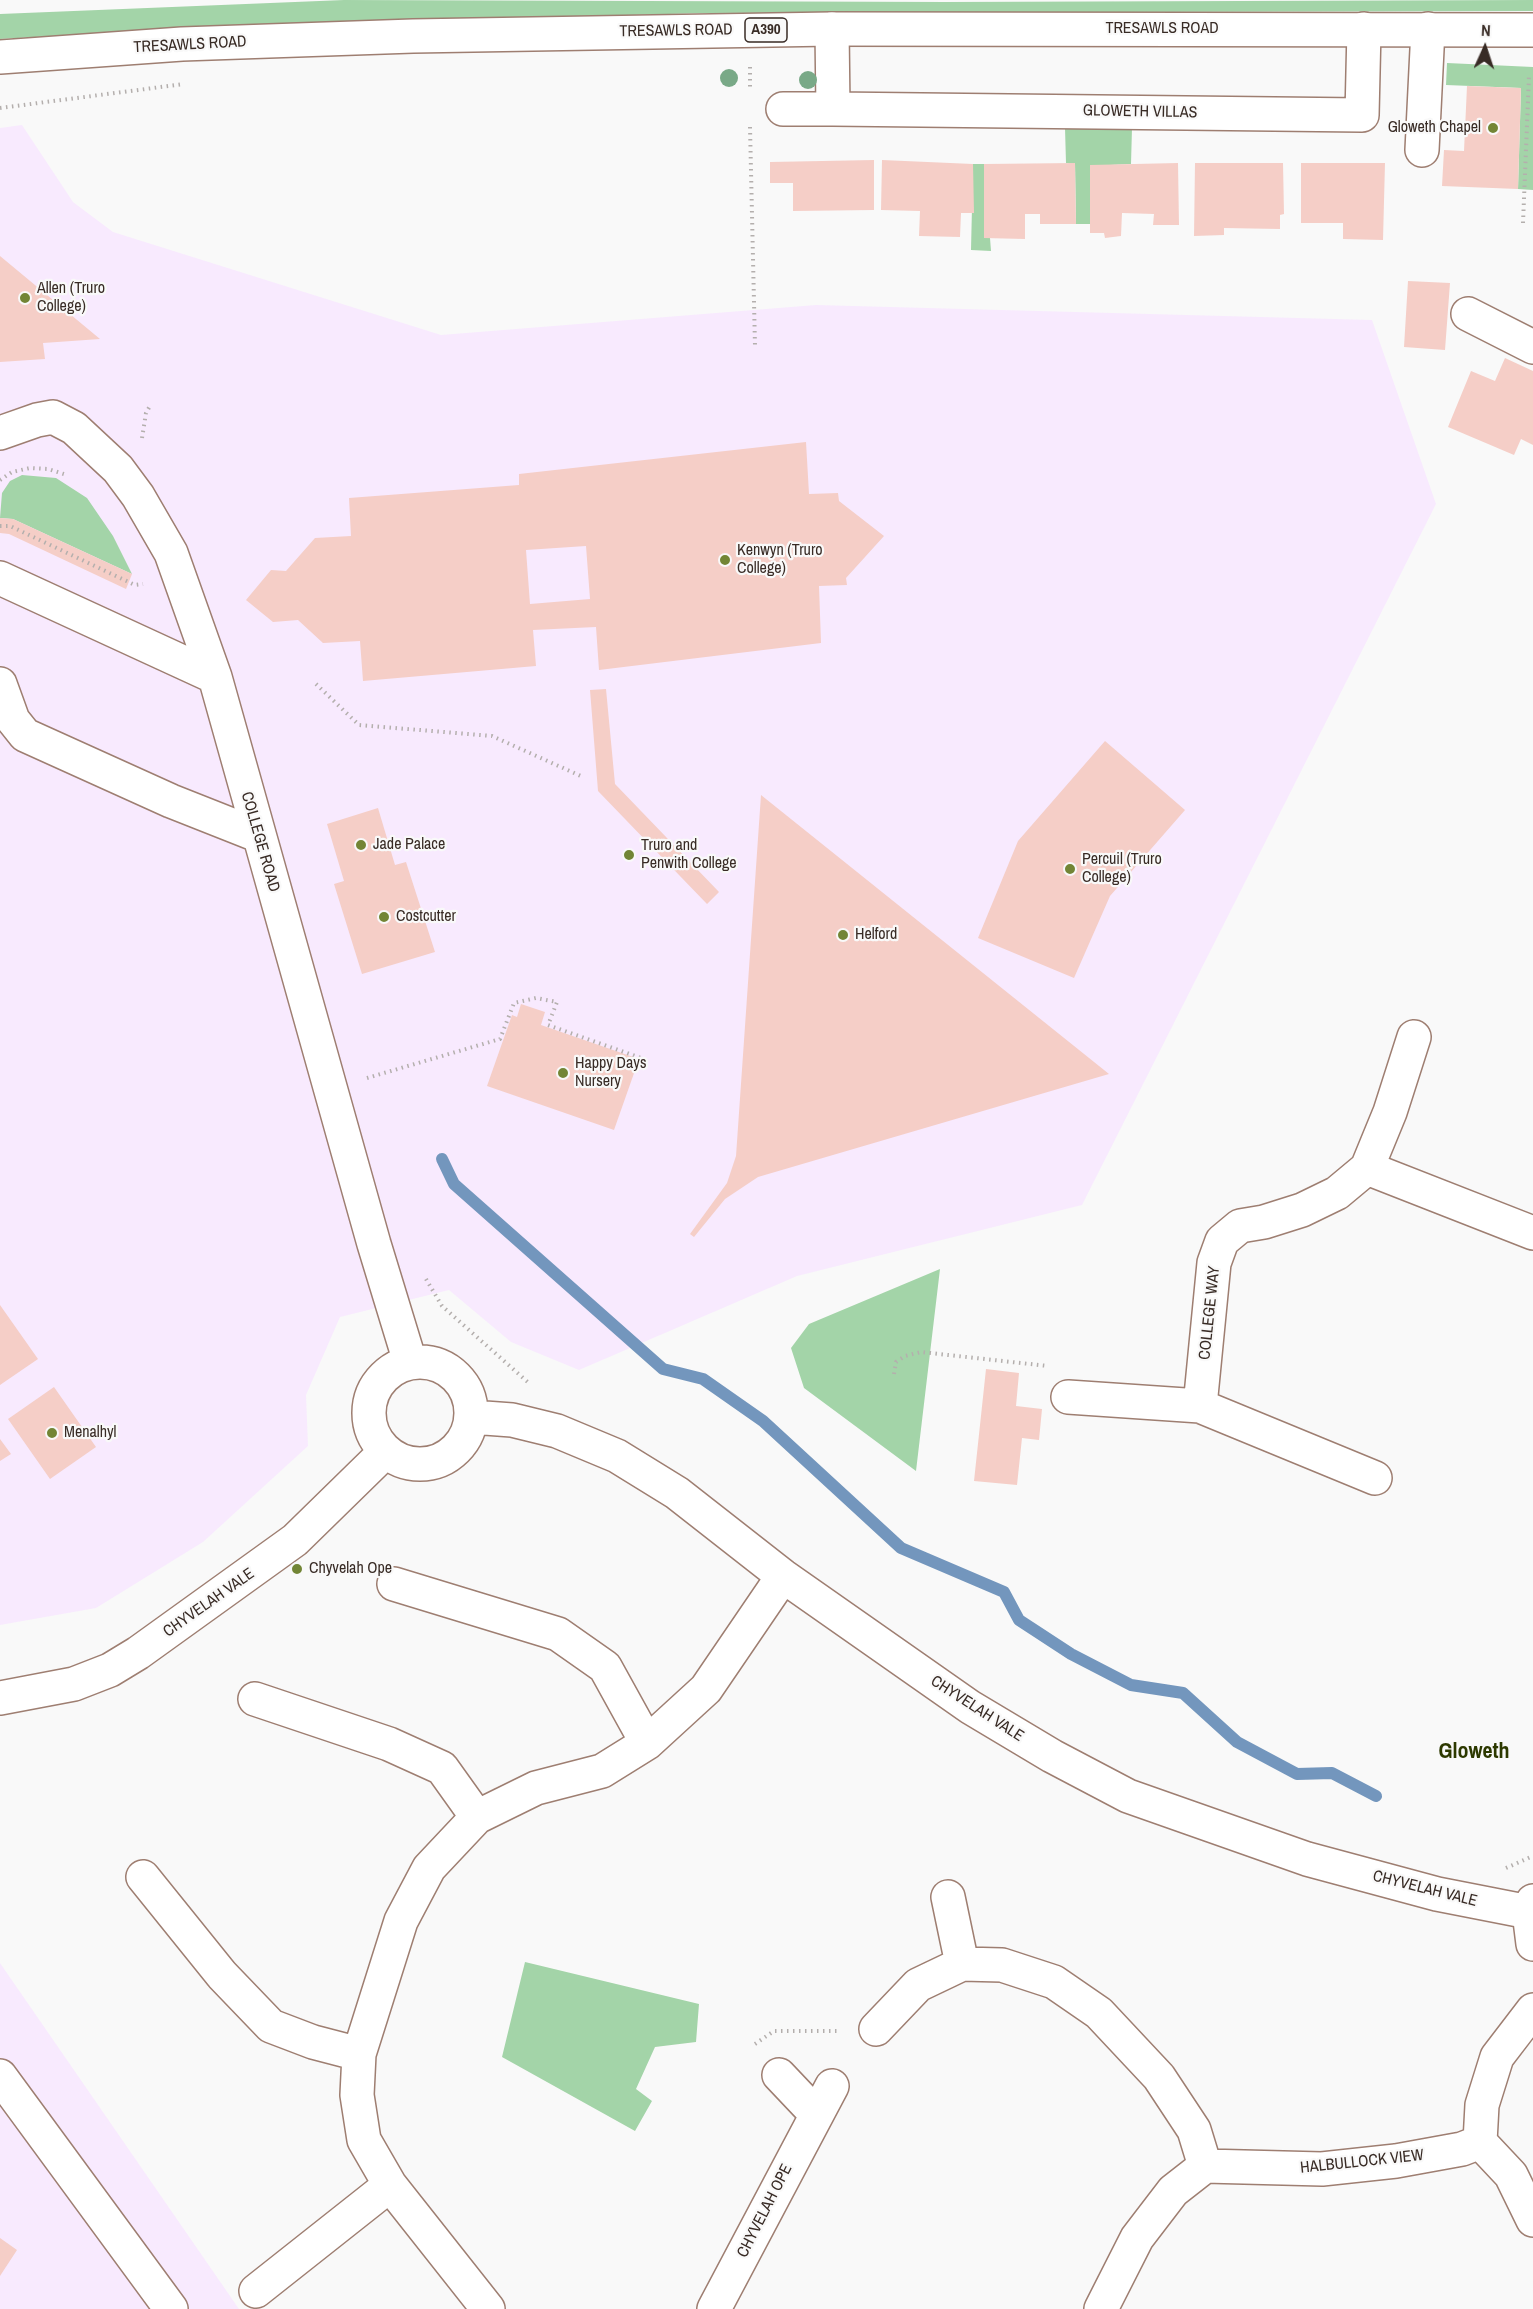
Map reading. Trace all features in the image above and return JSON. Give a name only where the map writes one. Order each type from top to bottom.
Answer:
[{"type":"main road","name":"TRESAWLS ROAD","points":[[0,57],[182,44],[402,36],[832,29],[1533,30]]},
{"type":"main road","points":[[832,29],[833,109]]},
{"type":"main road","name":"GLOWETH VILLAS","points":[[783,110],[1362,115],[1364,29]]},
{"type":"main road","points":[[1422,150],[1428,29]]},
{"type":"main road","points":[[1468,314],[1533,347]]},
{"type":"main road","name":"COLLEGE ROAD","points":[[0,433],[48,418],[57,418],[74,428],[118,469],[138,496],[178,570],[215,677],[257,835],[410,1362]]},
{"type":"main road","points":[[0,578],[215,677]]},
{"type":"main road","points":[[0,684],[13,720],[25,735],[119,778],[257,835]]},
{"type":"main road","name":"COLLEGE WAY","points":[[1200,1406],[1214,1263],[1222,1240],[1240,1226],[1264,1222],[1302,1210],[1337,1193],[1367,1168],[1390,1112],[1414,1037]]},
{"type":"main road","points":[[1367,1168],[1533,1233]]},
{"type":"main road","points":[[410,1362],[432,1363],[449,1371],[462,1383],[469,1399],[471,1417],[466,1434],[456,1449],[442,1459],[425,1464],[407,1463],[385,1452],[370,1426],[368,1409],[373,1391],[383,1377],[398,1366],[410,1362]]},
{"type":"main road","points":[[1068,1397],[1200,1406],[1375,1478]]},
{"type":"main road","name":"CHYVELAH VALE","points":[[471,1417],[512,1420],[557,1431],[617,1456],[677,1493],[783,1576],[970,1707],[1052,1756],[1128,1796],[1307,1859],[1437,1894],[1531,1907],[1533,1944]]},
{"type":"main road","name":"CHYVELAH VALE","points":[[0,1698],[74,1684],[110,1670],[138,1653],[295,1540],[385,1452]]},
{"type":"main road","points":[[488,2309],[390,2185],[364,2139],[357,2096],[359,2054],[401,1921],[429,1868],[477,1817],[536,1788],[602,1771],[647,1743],[706,1689],[783,1576]]},
{"type":"main road","points":[[394,1584],[558,1634],[604,1667],[647,1743]]},
{"type":"main road","points":[[255,1699],[389,1744],[442,1768],[477,1817]]},
{"type":"main road","points":[[143,1877],[222,1975],[271,2026],[313,2042],[359,2054]]},
{"type":"main road","points":[[948,1898],[962,1964]]},
{"type":"main road","points":[[876,2029],[918,1985],[962,1964],[1002,1965],[1053,1982],[1100,2013],[1159,2077],[1194,2130],[1205,2166],[1173,2191],[1137,2238],[1101,2309]]},
{"type":"main road","points":[[1533,2010],[1497,2057],[1482,2105],[1480,2142],[1511,2175],[1533,2220]]},
{"type":"main road","name":"CHYVELAH OPE","points":[[714,2309],[824,2099],[779,2075]]},
{"type":"main road","points":[[0,2076],[154,2301]]},
{"type":"main road","name":"HALBULLOCK VIEW","points":[[1205,2166],[1322,2169],[1396,2161],[1462,2149],[1480,2142]]},
{"type":"main road","points":[[256,2291],[390,2185]]},
{"type":"path","points":[[749,59],[750,101]]},
{"type":"path","points":[[1523,223],[1529,76]]},
{"type":"path","points":[[750,124],[755,346]]},
{"type":"path","points":[[148,445],[142,437],[146,413],[151,404]]},
{"type":"path","points":[[0,480],[12,471],[30,468],[57,471],[73,478]]},
{"type":"path","points":[[0,526],[10,526],[135,585],[144,584],[178,570]]},
{"type":"path","points":[[141,576],[144,584]]},
{"type":"path","points":[[316,684],[358,725],[492,736],[583,777]]},
{"type":"path","points":[[366,1078],[500,1039],[514,1003],[536,998],[557,1002],[548,1025],[644,1059]]},
{"type":"path","points":[[363,1070],[369,1090]]},
{"type":"path","points":[[425,1276],[442,1306],[531,1386]]},
{"type":"path","points":[[894,1374],[896,1362],[905,1356],[921,1352],[1069,1368],[1068,1397]]},
{"type":"path","points":[[1497,1869],[1533,1856]]},
{"type":"shaded area","name":"Truro and Penwith College","points":[[22,125],[73,202],[113,232],[441,335],[816,305],[1372,320],[1436,504],[1082,1205],[797,1276],[579,1370],[511,1342],[449,1290],[340,1317],[306,1395],[308,1446],[203,1542],[96,1608],[0,1625],[0,128]]},
{"type":"shaded area","points":[[0,1963],[239,2309],[0,2309]]},
{"type":"green space","points":[[344,0],[946,2],[1533,0],[1533,11],[706,13],[230,26],[0,39],[0,14]]},
{"type":"green space","points":[[1447,63],[1533,67],[1533,190],[1518,189],[1521,88],[1446,85]]},
{"type":"green space","points":[[1065,128],[1132,128],[1131,164],[1090,166],[1091,224],[1076,224],[1075,164],[1066,163]]},
{"type":"green space","points":[[973,164],[984,164],[984,238],[990,238],[991,251],[971,250]]},
{"type":"green space","points":[[22,475],[56,478],[87,498],[113,536],[132,574],[13,519],[0,518],[2,493],[10,481]]},
{"type":"green space","points":[[940,1269],[916,1471],[804,1388],[791,1348],[809,1324]]},
{"type":"green space","points":[[525,1962],[699,2004],[696,2042],[655,2047],[636,2089],[652,2101],[635,2131],[502,2057]]},
{"type":"building","name":"Gloweth Chapel","points":[[1467,86],[1521,88],[1518,189],[1442,186],[1444,150],[1464,151]]},
{"type":"building","points":[[874,160],[874,210],[793,211],[793,183],[770,183],[770,162]]},
{"type":"building","points":[[882,160],[973,164],[974,213],[961,213],[960,237],[919,236],[920,211],[881,210]]},
{"type":"building","points":[[1075,163],[1076,224],[1040,224],[1040,214],[1025,214],[1025,239],[984,238],[984,164]]},
{"type":"building","points":[[1178,163],[1179,225],[1153,225],[1154,214],[1122,213],[1121,236],[1105,238],[1104,233],[1090,233],[1090,165]]},
{"type":"building","points":[[1195,163],[1283,163],[1284,214],[1280,215],[1280,229],[1224,228],[1224,235],[1194,236]]},
{"type":"building","points":[[1301,163],[1385,163],[1383,240],[1343,239],[1343,223],[1301,223]]},
{"type":"building","name":"Allen (Truro College)","points":[[0,256],[100,339],[43,343],[45,359],[0,362]]},
{"type":"building","points":[[1408,281],[1450,283],[1445,350],[1404,347]]},
{"type":"building","points":[[1505,358],[1533,371],[1533,445],[1521,439],[1514,455],[1448,427],[1471,371],[1495,381]]},
{"type":"building","name":"Kenwyn (Truro College)","points":[[806,442],[809,494],[838,493],[839,501],[884,536],[846,578],[847,585],[819,586],[821,643],[599,670],[596,627],[533,630],[536,666],[363,681],[360,641],[323,643],[298,620],[273,622],[246,600],[271,570],[286,571],[315,538],[351,536],[349,498],[519,485],[519,474]],"holes":[[[586,546],[590,599],[530,604],[526,550]]]},
{"type":"building","points":[[0,518],[13,519],[132,574],[126,589],[9,534],[0,533]]},
{"type":"building","points":[[606,689],[615,784],[719,892],[707,904],[598,791],[590,690]]},
{"type":"building","name":"Percuil (Truro College)","points":[[1105,741],[1185,810],[1110,896],[1074,978],[978,938],[1018,841]]},
{"type":"building","name":"Helford","points":[[761,795],[1109,1074],[758,1177],[725,1199],[694,1237],[690,1234],[727,1183],[736,1156]]},
{"type":"building","points":[[378,808],[395,865],[406,862],[435,952],[362,974],[334,884],[344,881],[327,824]]},
{"type":"building","name":"Happy Days Nursery","points":[[521,1004],[545,1012],[541,1025],[639,1059],[614,1130],[487,1086],[512,1015],[517,1017]]},
{"type":"building","points":[[0,1305],[38,1359],[0,1385]]},
{"type":"building","points":[[986,1369],[1019,1373],[1016,1406],[1042,1409],[1039,1440],[1022,1438],[1017,1485],[974,1481]]},
{"type":"building","name":"Menalhyl","points":[[54,1387],[96,1447],[50,1479],[8,1419]]},
{"type":"building","points":[[0,1439],[11,1454],[0,1461]]},
{"type":"building","points":[[0,2238],[17,2250],[0,2276]]},
{"type":"waterway","points":[[442,1159],[454,1184],[663,1369],[703,1379],[763,1421],[901,1548],[1004,1592],[1019,1620],[1071,1654],[1131,1685],[1183,1693],[1237,1742],[1297,1774],[1332,1773],[1376,1796]]},
{"type":"place","name":"Gloweth Chapel","points":[[1493,128]]},
{"type":"place","name":"Allen (Truro College)","points":[[25,298]]},
{"type":"place","name":"Kenwyn (Truro College)","points":[[725,560]]},
{"type":"place","name":"Jade Palace","points":[[361,845]]},
{"type":"place","name":"Truro and Penwith College","points":[[629,855]]},
{"type":"place","name":"Percuil (Truro College)","points":[[1070,869]]},
{"type":"place","name":"Costcutter","points":[[384,917]]},
{"type":"place","name":"Helford","points":[[843,935]]},
{"type":"place","name":"Happy Days Nursery","points":[[563,1073]]},
{"type":"place","name":"Menalhyl","points":[[52,1433]]},
{"type":"place","name":"Chyvelah Ope","points":[[297,1569]]},
{"type":"district","name":"Gloweth","points":[[1474,1752]]}]
